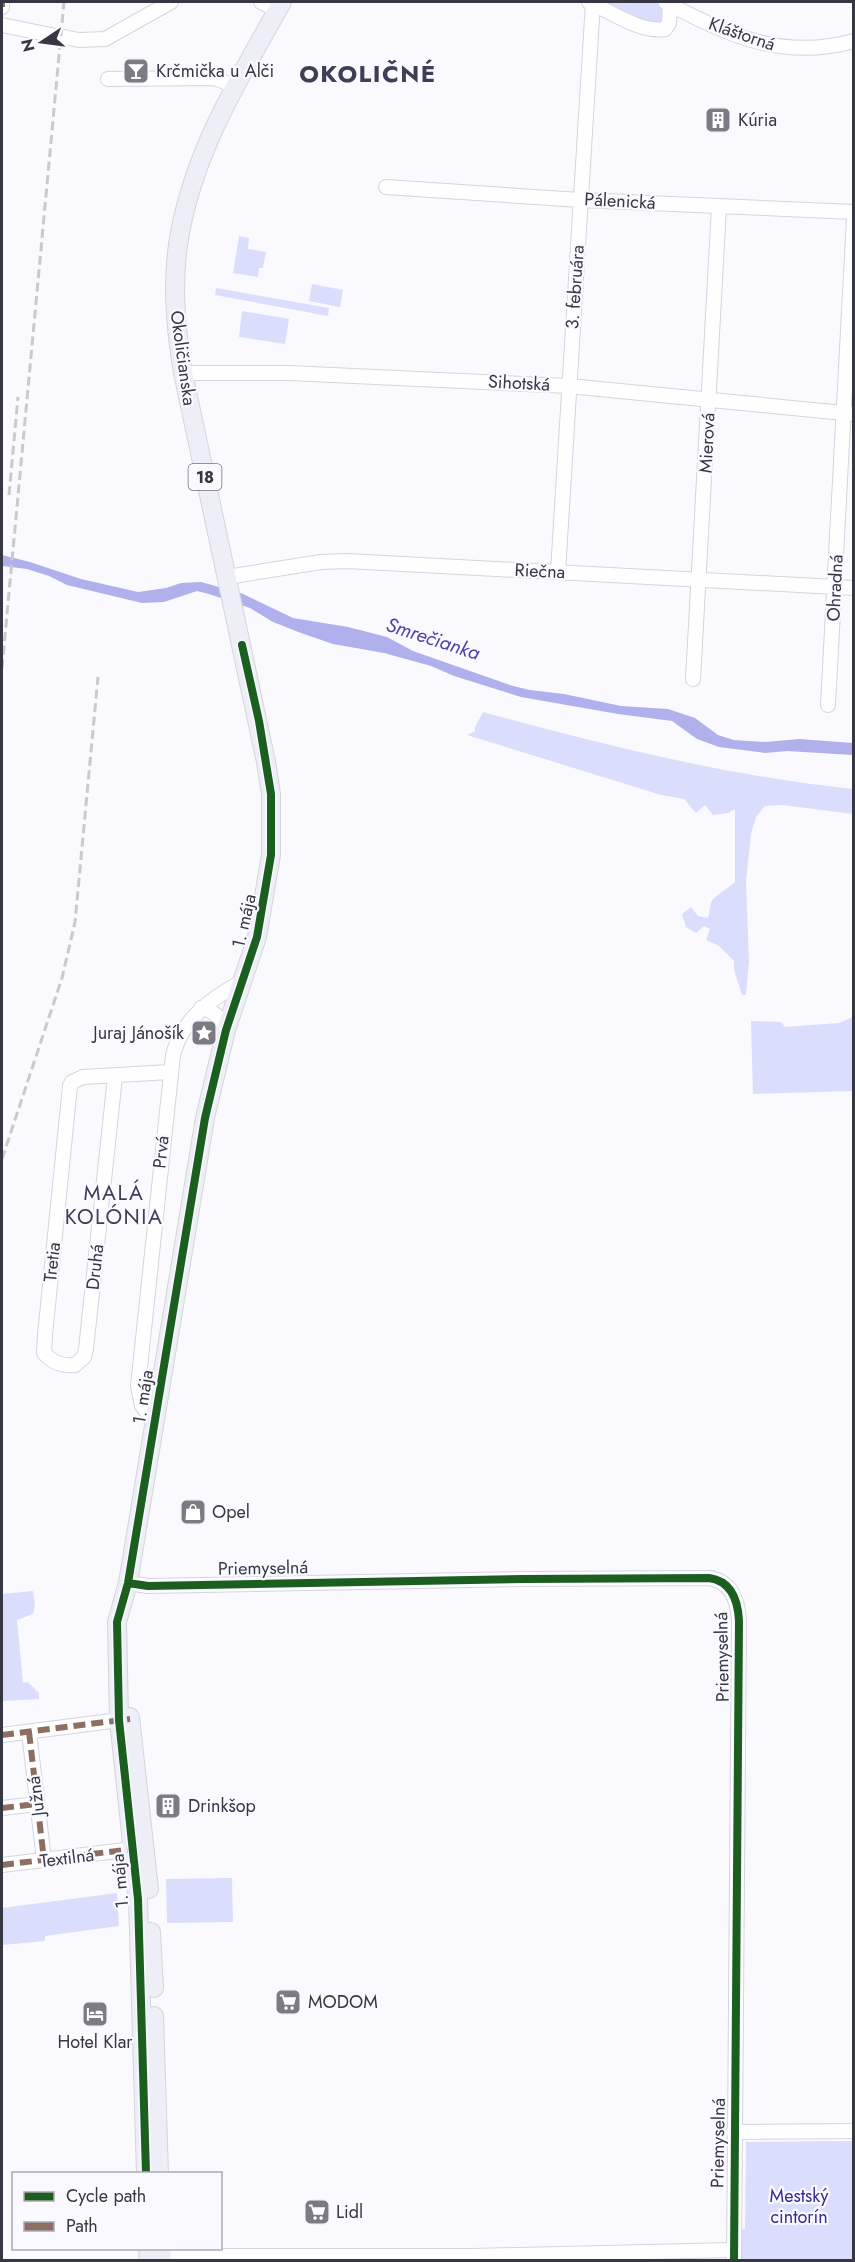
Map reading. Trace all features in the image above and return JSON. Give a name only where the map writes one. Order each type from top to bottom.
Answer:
[{"type":"main road","name":"Okoličianska","points":[[240,635],[183,373],[175,302],[180,234],[200,163],[216,122],[273,4]]},
{"type":"main road","name":"1. mája","points":[[146,2172],[141,1968],[117,1622],[128,1583],[205,1118],[226,1030],[243,981],[262,911],[271,855],[272,824],[266,762],[240,635]]},
{"type":"main road","name":"1. mája","points":[[124,1720],[149,1885],[159,2172]]},
{"type":"street","points":[[2,2],[2,7]]},
{"type":"street","points":[[2,25],[79,40],[105,39],[171,2]]},
{"type":"street","name":"Kláštorná","points":[[591,2],[642,27],[658,31],[665,29],[669,22],[668,3],[729,32],[755,42],[778,47],[810,49],[854,41]]},
{"type":"street","name":"3. februára","points":[[558,572],[591,2]]},
{"type":"street","points":[[108,79],[215,78],[234,86]]},
{"type":"street","name":"Pálenická","points":[[386,187],[580,200],[854,212]]},
{"type":"street","name":"Mierová","points":[[693,679],[719,207]]},
{"type":"street","name":"Ohradná","points":[[828,705],[848,414],[854,218]]},
{"type":"street","name":"Sihotská","points":[[183,373],[289,372],[569,386],[848,414]]},
{"type":"street","name":"Riečna","points":[[228,580],[321,562],[347,561],[854,588]]},
{"type":"street","name":"Prvá","points":[[154,1421],[144,1409],[138,1386],[170,1072],[177,1041],[188,1023],[201,1008],[243,981]]},
{"type":"street","points":[[201,1008],[217,1015],[226,1030]]},
{"type":"street","points":[[114,1077],[170,1072]]},
{"type":"street","name":"Tretia","points":[[45,1335],[72,1083],[83,1077],[114,1077]]},
{"type":"street","name":"Druhá","points":[[45,1335],[44,1353],[50,1360],[58,1364],[75,1365],[84,1357],[114,1077]]},
{"type":"street","name":"Priemyselná","points":[[128,1583],[148,1586],[709,1578],[728,1587],[735,1599],[739,1621],[733,2255]]},
{"type":"street","points":[[2,1735],[124,1720]]},
{"type":"street","name":"Južná","points":[[29,1732],[44,1860]]},
{"type":"street","points":[[2,1808],[37,1804]]},
{"type":"street","name":"Textilná","points":[[2,1865],[133,1850]]},
{"type":"street","name":"Priemyselná","points":[[734,2132],[854,2131]]},
{"type":"street","points":[[155,2255],[356,2259],[733,2255]]},
{"type":"green space","points":[[600,2],[655,2],[663,6],[662,25],[650,26]]},
{"type":"green space","points":[[239,236],[249,238],[248,249],[266,252],[263,268],[259,268],[258,277],[233,273]]},
{"type":"green space","points":[[312,284],[343,290],[340,307],[309,301]]},
{"type":"green space","points":[[216,288],[329,308],[328,316],[215,295]]},
{"type":"green space","points":[[242,311],[289,319],[285,344],[239,337]]},
{"type":"green space","points":[[483,712],[713,768],[853,789],[853,814],[782,805],[765,806],[756,817],[751,834],[746,882],[749,961],[746,995],[742,995],[734,970],[734,961],[719,946],[706,940],[710,929],[704,926],[696,933],[686,927],[682,914],[691,907],[698,916],[708,918],[712,901],[735,882],[735,809],[728,813],[713,815],[705,805],[696,813],[684,799],[661,795],[467,735],[475,731]]},
{"type":"green space","points":[[853,1017],[853,1091],[753,1094],[751,1021],[781,1022],[785,1027],[839,1023]]},
{"type":"green space","points":[[33,1591],[35,1605],[33,1614],[17,1620],[23,1683],[28,1682],[39,1693],[39,1699],[2,1701],[2,1594]]},
{"type":"green space","points":[[232,1878],[233,1922],[167,1923],[166,1879]]},
{"type":"green space","points":[[117,1893],[119,1926],[45,1936],[45,1941],[2,1945],[2,1908]]},
{"type":"green space","name":"Mestský cintorín","points":[[853,2141],[853,2260],[742,2260],[741,2229],[745,2229],[746,2142]]},
{"type":"water","points":[[2,555],[81,579],[138,592],[166,588],[181,583],[201,582],[241,593],[293,618],[348,627],[387,637],[413,651],[513,686],[621,706],[668,709],[695,718],[718,735],[734,740],[766,742],[799,739],[853,743],[853,755],[787,751],[765,753],[719,747],[697,739],[672,721],[521,697],[454,676],[431,666],[384,653],[333,644],[273,622],[250,608],[209,594],[197,591],[164,602],[142,603],[67,585],[27,569],[2,566]]},
{"type":"railway","points":[[2,668],[64,2]]},
{"type":"railway","points":[[9,495],[18,397]]},
{"type":"railway","points":[[2,1159],[62,978],[75,922],[98,677]]},
{"type":"marked path","points":[[2,2],[2,7]]},
{"type":"marked path","points":[[2,1735],[130,1719]]},
{"type":"marked path","points":[[29,1732],[44,1860]]},
{"type":"marked path","points":[[2,1808],[37,1804]]},
{"type":"marked path","points":[[2,1865],[133,1849]]},
{"type":"cycle path","points":[[146,2172],[138,1899],[119,1720],[117,1622],[128,1583],[205,1118],[226,1030],[257,937],[271,855],[271,794],[259,721],[242,645]]},
{"type":"cycle path","points":[[128,1583],[148,1586],[709,1578],[728,1587],[735,1599],[739,1621],[734,2260]]},
{"type":"place","name":"Krčmička u Alči","points":[[136,71]]},
{"type":"place","name":"Kúria","points":[[718,120]]},
{"type":"place","name":"Juraj Jánošík","points":[[204,1033]]},
{"type":"place","name":"Opel","points":[[193,1512]]},
{"type":"place","name":"Drinkšop","points":[[168,1806]]},
{"type":"place","name":"MODOM","points":[[288,2002]]},
{"type":"place","name":"Hotel Klar","points":[[95,2014]]},
{"type":"place","name":"Lidl","points":[[317,2212]]},
{"type":"district","name":"OKOLIČNÉ","points":[[368,73]]},
{"type":"district","name":"MALÁ KOLÓNIA","points":[[114,1205]]},
{"type":"water label","name":"Smrečianka","points":[[433,639]]}]
